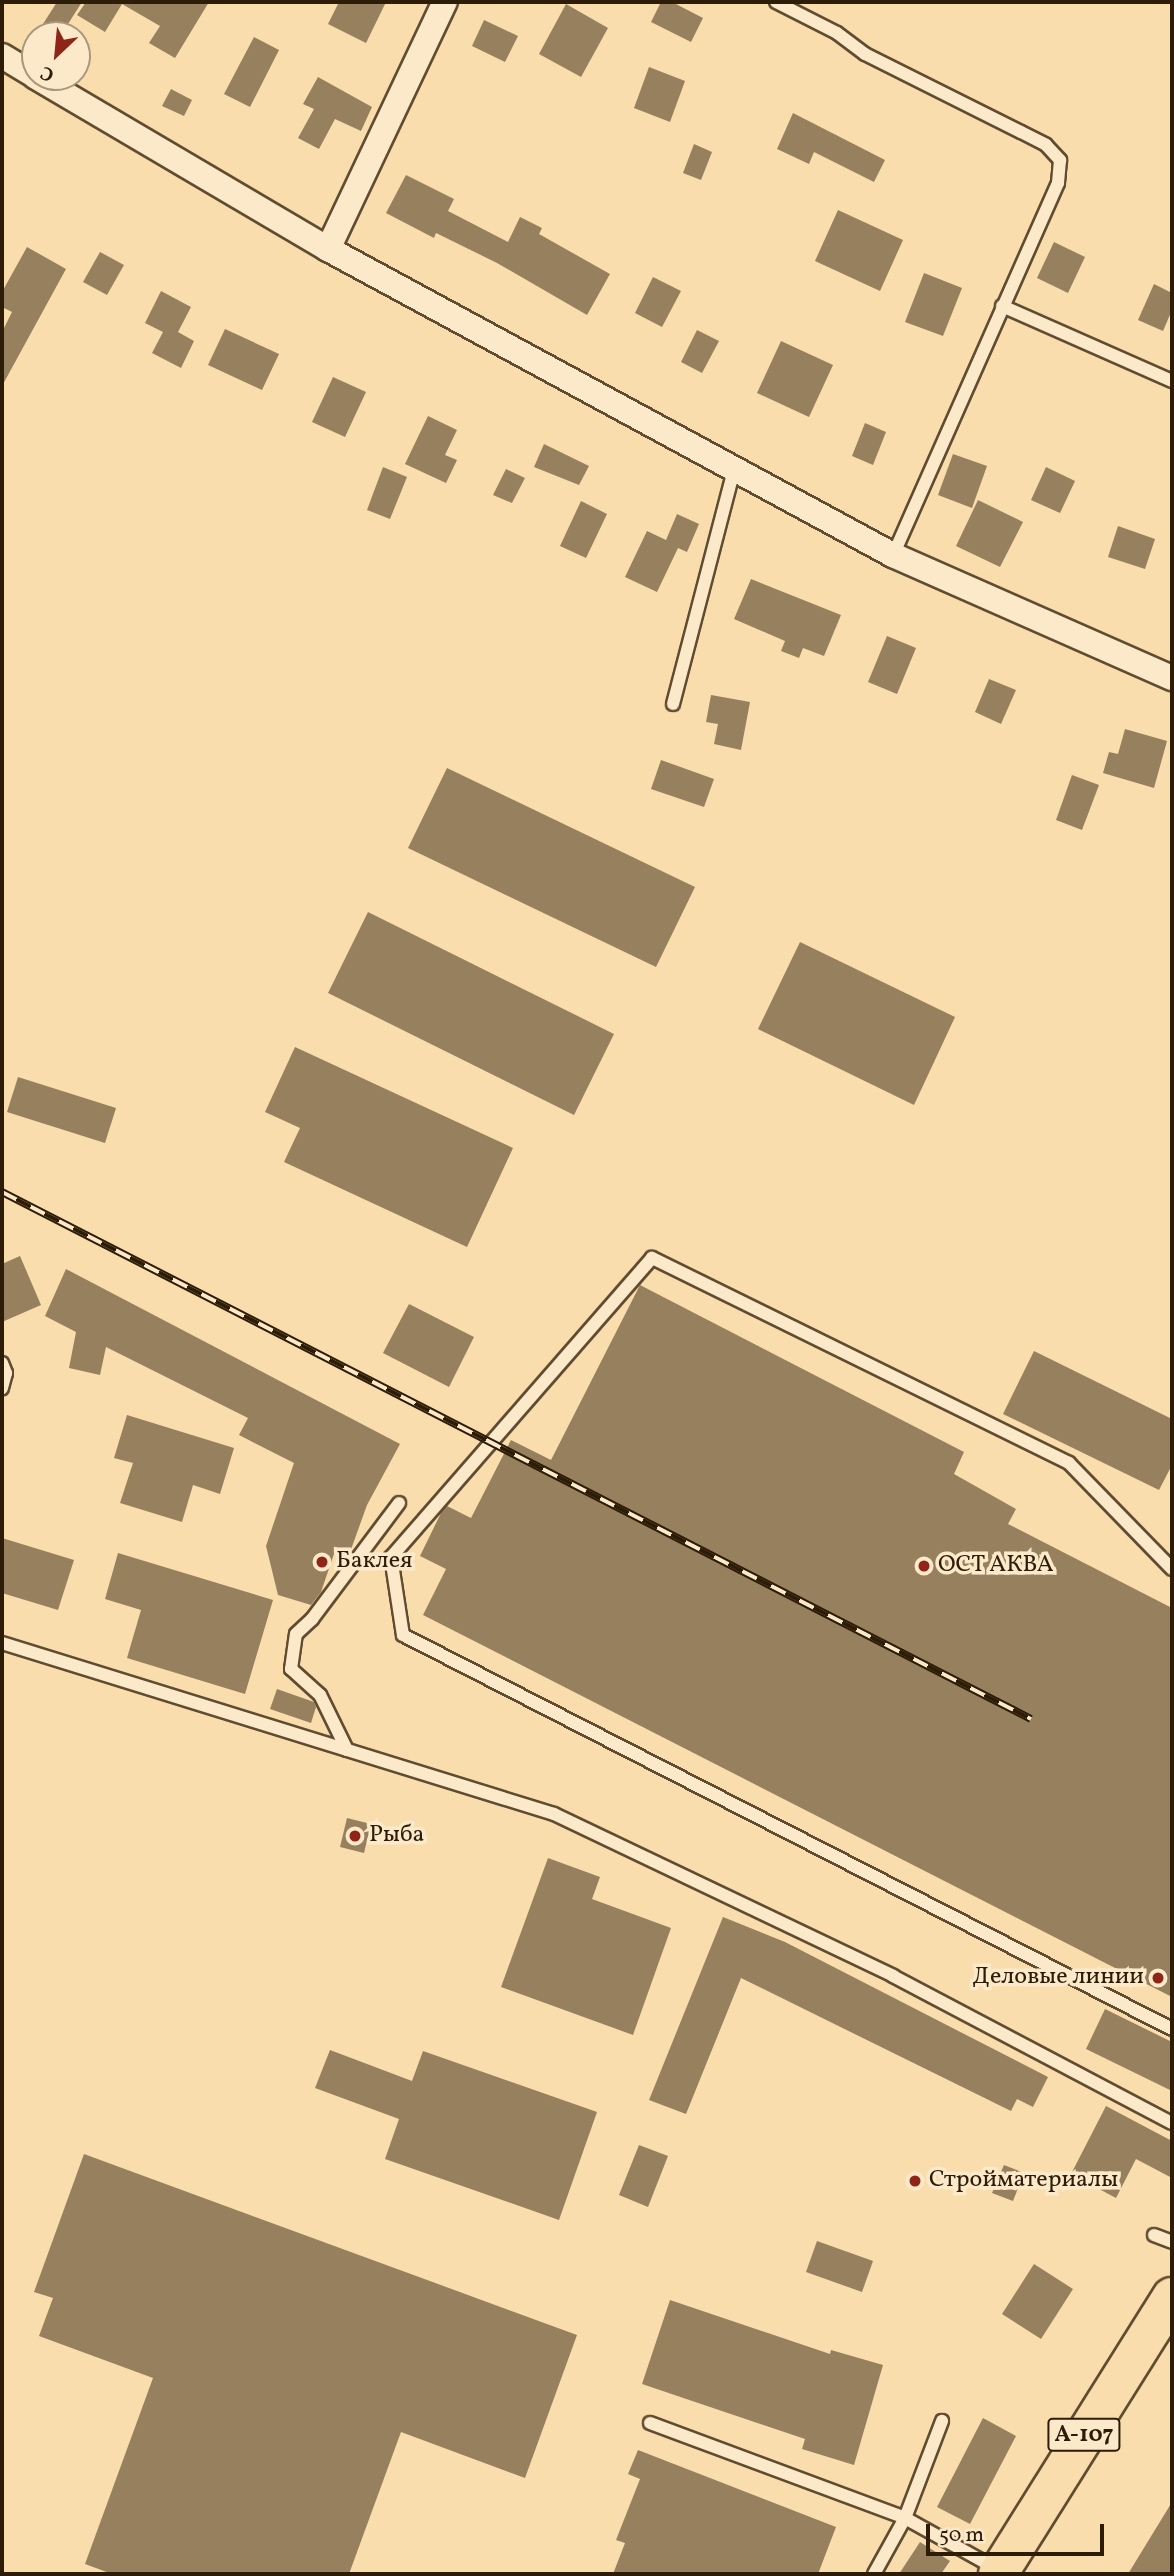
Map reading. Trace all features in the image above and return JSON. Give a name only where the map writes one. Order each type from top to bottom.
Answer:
[{"type":"main road","name":"А-107","points":[[999,2572],[1172,2297]]},
{"type":"street","points":[[328,249],[446,2]]},
{"type":"street","points":[[2,56],[21,68]]},
{"type":"street","points":[[60,91],[328,249],[893,555],[1172,678]]},
{"type":"lane","points":[[776,2],[837,33],[876,60],[1046,145],[1060,160],[1058,183],[893,555]]},
{"type":"lane","points":[[1002,306],[1172,382]]},
{"type":"lane","points":[[673,704],[734,470]]},
{"type":"lane","points":[[1172,1569],[1069,1463],[652,1258],[391,1558],[403,1635],[1172,2029]]},
{"type":"lane","points":[[2,1363],[6,1373],[2,1388]]},
{"type":"lane","points":[[347,1750],[320,1695],[291,1669],[296,1634],[312,1619],[400,1503]]},
{"type":"lane","points":[[2,1643],[554,1814],[893,1976],[1172,2123]]},
{"type":"lane","points":[[1154,2235],[1172,2242]]},
{"type":"lane","points":[[874,2574],[905,2518],[942,2421]]},
{"type":"lane","points":[[650,2423],[905,2518],[999,2572]]},
{"type":"building","points":[[57,2],[82,2],[70,21],[45,21]]},
{"type":"building","points":[[86,2],[209,2],[175,58],[149,43],[160,26],[122,4],[105,32],[91,21],[77,15]]},
{"type":"building","points":[[339,2],[386,2],[366,43],[328,24]]},
{"type":"building","points":[[661,2],[672,2],[703,18],[691,42],[651,22]]},
{"type":"building","points":[[566,4],[608,28],[581,77],[539,54]]},
{"type":"building","points":[[484,20],[518,36],[505,62],[472,46]]},
{"type":"building","points":[[254,37],[279,50],[250,107],[224,94]]},
{"type":"building","points":[[649,67],[685,81],[670,122],[634,108]]},
{"type":"building","points":[[318,77],[372,107],[361,131],[335,119],[319,149],[298,138],[314,109],[303,104]]},
{"type":"building","points":[[171,89],[192,100],[184,116],[162,106]]},
{"type":"building","points":[[793,113],[885,160],[874,182],[814,152],[809,164],[777,149]]},
{"type":"building","points":[[694,144],[712,152],[701,180],[683,173]]},
{"type":"building","points":[[406,175],[454,199],[448,211],[508,242],[520,217],[542,228],[539,234],[610,274],[587,315],[497,263],[436,233],[434,238],[386,213]]},
{"type":"building","points":[[838,210],[903,240],[880,291],[815,261]]},
{"type":"building","points":[[1054,242],[1085,257],[1068,293],[1037,278]]},
{"type":"building","points":[[27,247],[66,269],[2,386],[2,332],[12,312],[2,307],[2,292]]},
{"type":"building","points":[[100,252],[124,265],[107,295],[83,282]]},
{"type":"building","points":[[924,273],[962,288],[943,336],[905,322]]},
{"type":"building","points":[[653,277],[681,291],[662,327],[635,313]]},
{"type":"building","points":[[1154,284],[1172,293],[1172,310],[1163,331],[1138,320]]},
{"type":"building","points":[[161,291],[191,307],[178,332],[194,341],[181,368],[152,353],[163,332],[145,323]]},
{"type":"building","points":[[225,329],[279,354],[262,390],[208,365]]},
{"type":"building","points":[[697,330],[719,341],[702,373],[681,362]]},
{"type":"building","points":[[781,341],[833,365],[809,417],[757,393]]},
{"type":"building","points":[[333,377],[366,392],[345,437],[312,422]]},
{"type":"building","points":[[428,416],[457,430],[445,455],[457,460],[446,483],[405,464]]},
{"type":"building","points":[[865,423],[886,432],[873,465],[852,456]]},
{"type":"building","points":[[544,444],[589,466],[579,485],[534,467]]},
{"type":"building","points":[[953,454],[987,466],[972,508],[938,495]]},
{"type":"building","points":[[383,467],[407,477],[390,519],[367,510]]},
{"type":"building","points":[[1046,467],[1075,481],[1060,513],[1031,500]]},
{"type":"building","points":[[506,469],[525,478],[512,503],[493,495]]},
{"type":"building","points":[[978,500],[1023,522],[1000,567],[956,546]]},
{"type":"building","points":[[581,501],[607,514],[586,558],[560,546]]},
{"type":"building","points":[[677,514],[699,524],[687,552],[678,548],[657,592],[625,577],[647,531],[666,540]]},
{"type":"building","points":[[1118,526],[1155,539],[1145,569],[1108,557]]},
{"type":"building","points":[[751,579],[841,615],[824,656],[803,648],[799,658],[781,651],[785,641],[734,619]]},
{"type":"building","points":[[887,636],[916,648],[897,694],[868,682]]},
{"type":"building","points":[[989,679],[1016,690],[1001,724],[975,712]]},
{"type":"building","points":[[711,695],[750,702],[741,750],[714,744],[718,724],[706,722]]},
{"type":"building","points":[[1125,729],[1167,741],[1154,788],[1103,773],[1109,752],[1118,754]]},
{"type":"building","points":[[661,760],[714,779],[704,807],[651,789]]},
{"type":"building","points":[[447,768],[695,887],[656,967],[408,848]]},
{"type":"building","points":[[1072,775],[1099,785],[1082,830],[1056,820]]},
{"type":"building","points":[[368,912],[614,1034],[574,1115],[328,993]]},
{"type":"building","points":[[800,942],[955,1017],[914,1105],[758,1029]]},
{"type":"building","points":[[295,1047],[513,1148],[467,1247],[284,1162],[300,1128],[265,1112]]},
{"type":"building","points":[[18,1077],[116,1108],[105,1143],[7,1112]]},
{"type":"building","points":[[20,1256],[41,1305],[2,1322],[2,1264]]},
{"type":"building","points":[[66,1269],[400,1444],[367,1505],[349,1555],[335,1551],[321,1592],[311,1605],[278,1595],[266,1546],[294,1463],[239,1435],[248,1418],[106,1347],[100,1375],[69,1368],[76,1332],[45,1316]]},
{"type":"building","points":[[640,1285],[964,1452],[954,1474],[1016,1509],[1008,1524],[1172,1608],[1172,1997],[423,1615],[446,1569],[420,1556],[441,1513],[447,1506],[471,1518],[511,1440],[551,1460]]},
{"type":"building","points":[[409,1304],[474,1337],[449,1387],[383,1353]]},
{"type":"building","points":[[1034,1351],[1172,1419],[1172,1465],[1159,1490],[1003,1414]]},
{"type":"building","points":[[127,1415],[234,1448],[220,1494],[193,1485],[182,1522],[120,1503],[133,1463],[114,1458]]},
{"type":"building","points":[[2,1538],[74,1560],[58,1610],[2,1593]]},
{"type":"building","points":[[118,1553],[273,1600],[245,1694],[127,1658],[141,1610],[105,1599]]},
{"type":"building","points":[[277,1689],[314,1702],[316,1707],[311,1723],[270,1709]]},
{"type":"building","points":[[347,1818],[371,1824],[364,1853],[340,1847]]},
{"type":"building","points":[[548,1858],[600,1877],[592,1899],[671,1928],[633,2035],[501,1987]]},
{"type":"building","points":[[723,1917],[785,1942],[1048,2077],[1033,2107],[1017,2099],[1011,2111],[741,1978],[686,2114],[649,2100]]},
{"type":"building","points":[[1105,2009],[1172,2042],[1172,2091],[1086,2049]]},
{"type":"building","points":[[330,2050],[412,2081],[423,2051],[597,2112],[559,2220],[385,2159],[399,2119],[315,2088]]},
{"type":"building","points":[[1106,2106],[1172,2141],[1172,2178],[1136,2159],[1116,2198],[1071,2174]]},
{"type":"building","points":[[639,2145],[668,2156],[648,2207],[619,2195]]},
{"type":"building","points":[[84,2154],[577,2335],[525,2478],[401,2432],[349,2574],[112,2574],[85,2564],[153,2378],[39,2336],[53,2298],[34,2292]]},
{"type":"building","points":[[1004,2165],[1024,2173],[1013,2201],[992,2193]]},
{"type":"building","points":[[817,2241],[873,2261],[862,2292],[806,2272]]},
{"type":"building","points":[[1034,2264],[1073,2289],[1041,2339],[1002,2314]]},
{"type":"building","points":[[670,2300],[830,2354],[831,2350],[883,2365],[854,2465],[802,2449],[805,2439],[642,2384]]},
{"type":"building","points":[[983,2418],[1016,2436],[970,2524],[937,2507]]},
{"type":"building","points":[[638,2450],[836,2527],[818,2574],[613,2574],[625,2543],[616,2540],[640,2479],[628,2474]]},
{"type":"building","points":[[1172,2502],[1172,2574],[1128,2574]]},
{"type":"building","points":[[920,2542],[950,2561],[941,2574],[899,2574]]},
{"type":"railway","points":[[2,1192],[1031,1719]]},
{"type":"place","name":"Баклея","points":[[322,1562]]},
{"type":"place","name":"ОСТ АКВА","points":[[924,1566]]},
{"type":"place","name":"Рыба","points":[[355,1836]]},
{"type":"place","name":"Деловые линии","points":[[1158,1978]]},
{"type":"place","name":"Стройматериалы","points":[[915,2181]]}]
